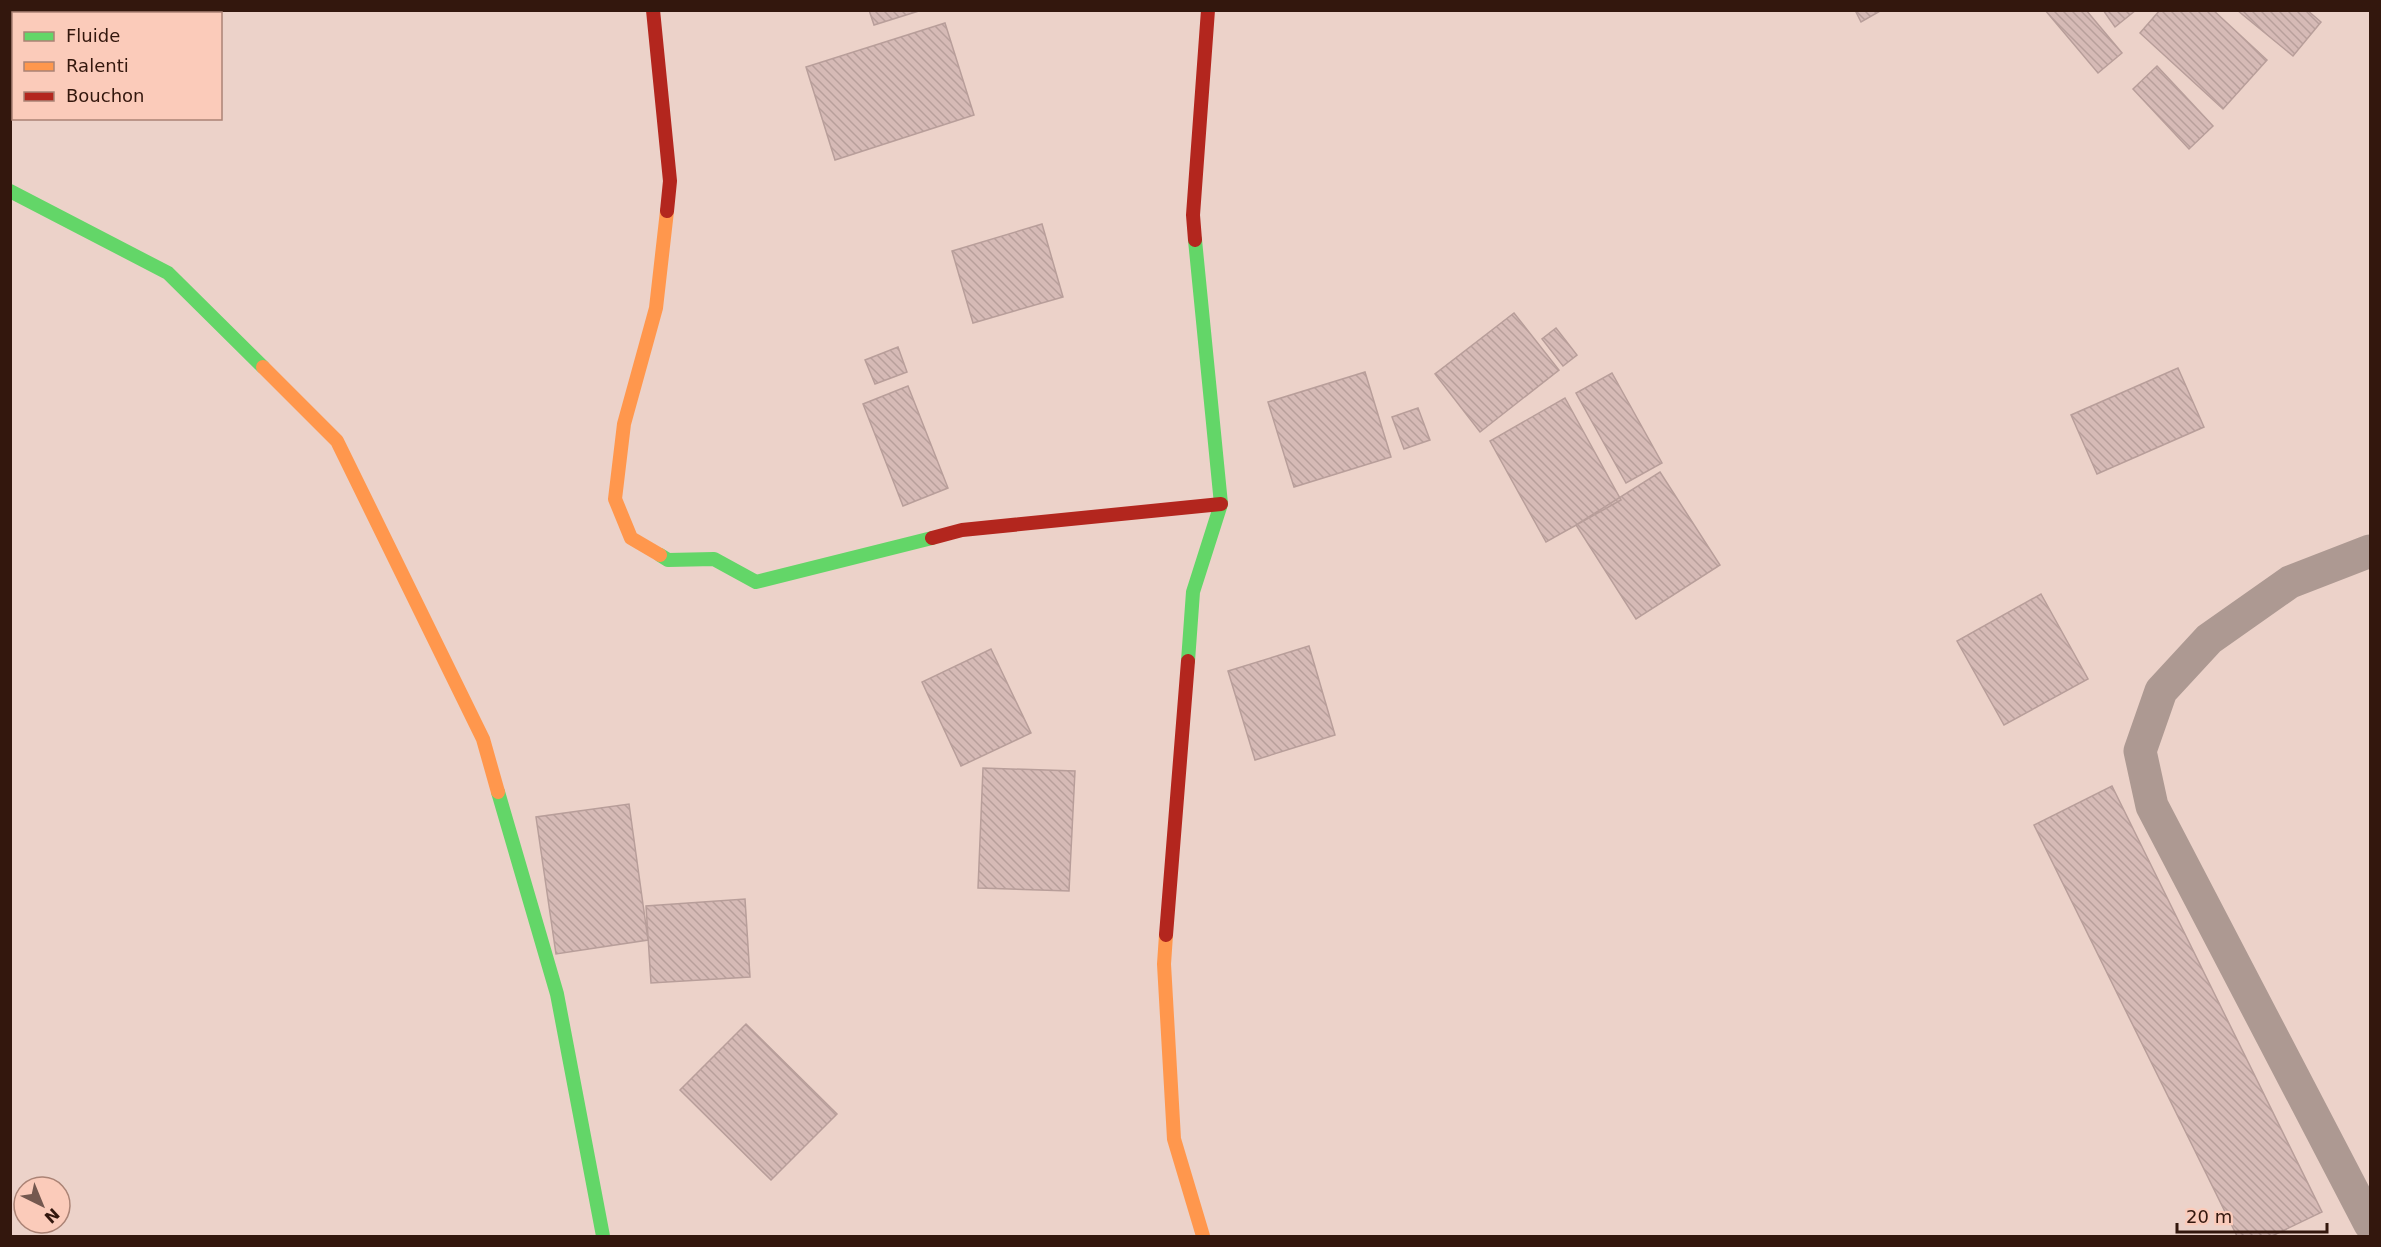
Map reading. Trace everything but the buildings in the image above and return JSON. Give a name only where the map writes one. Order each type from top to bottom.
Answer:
[{"type":"street","points":[[653,10],[670,181],[656,308],[624,424],[615,499],[631,538],[668,560],[714,559],[756,582],[962,530],[1221,504]]},
{"type":"street","points":[[1203,1236],[1174,1139],[1164,964],[1193,592],[1221,504],[1193,215],[1208,10]]},
{"type":"street","points":[[10,191],[168,273],[337,441],[483,739],[557,994],[603,1236]]},
{"type":"street","points":[[2370,551],[2290,582],[2209,639],[2161,691],[2140,751],[2152,806],[2370,1224]]},
{"type":"traffic: fast","points":[[10,191],[168,273],[263,367]]},
{"type":"traffic: fast","points":[[1188,661],[1193,592],[1221,504],[1195,240]]},
{"type":"traffic: fast","points":[[660,555],[668,560],[714,559],[756,582],[932,538]]},
{"type":"traffic: fast","points":[[498,792],[557,994],[603,1236]]},
{"type":"traffic: slow","points":[[660,555],[631,538],[615,499],[624,424],[656,308],[667,211]]},
{"type":"traffic: slow","points":[[263,367],[337,441],[483,739],[498,792]]},
{"type":"traffic: slow","points":[[1166,935],[1164,964],[1174,1139],[1203,1236]]},
{"type":"traffic: jam","points":[[653,10],[670,181],[667,211]]},
{"type":"traffic: jam","points":[[1195,240],[1193,215],[1208,10]]},
{"type":"traffic: jam","points":[[932,538],[962,530],[1221,504]]},
{"type":"traffic: jam","points":[[1166,935],[1188,661]]}]
